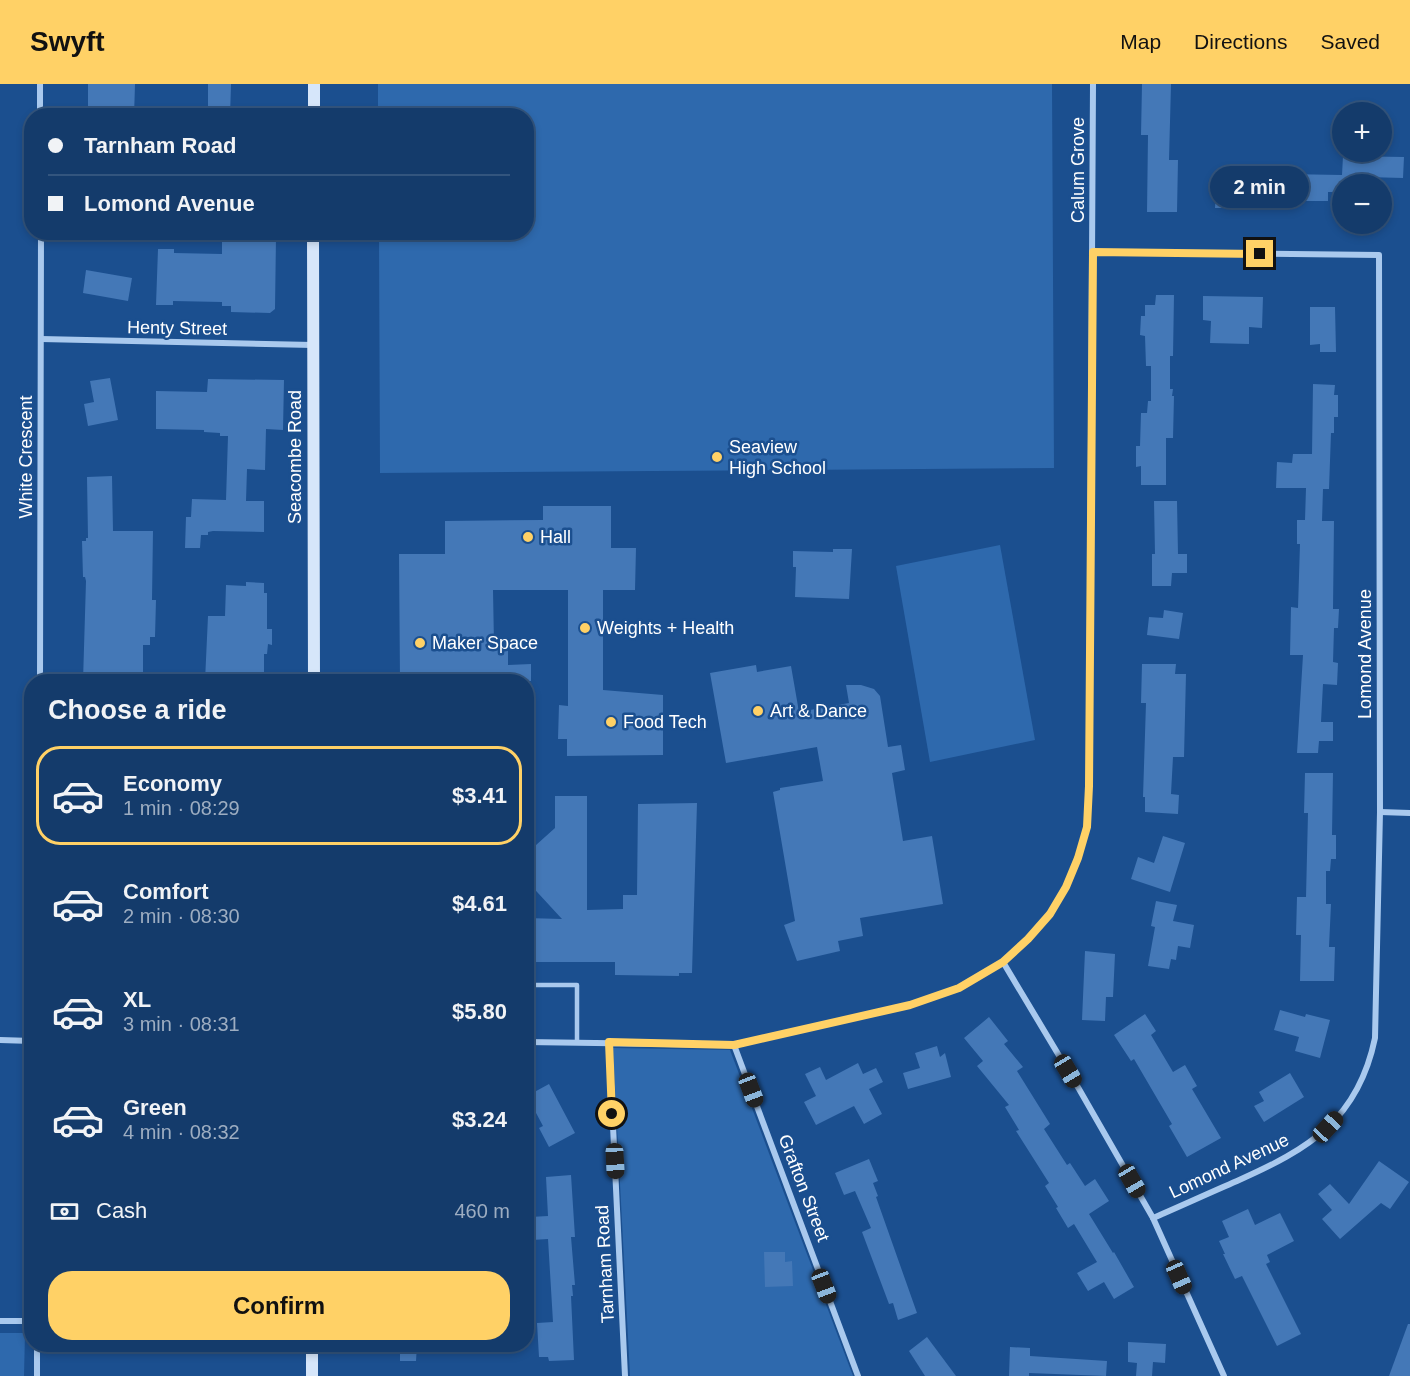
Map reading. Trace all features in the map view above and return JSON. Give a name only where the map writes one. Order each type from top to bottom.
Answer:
[{"type":"main road","points":[[314,84],[314,108]]},
{"type":"main road","name":"Seacombe Road","points":[[313,240],[314,674]]},
{"type":"main road","points":[[312,1352],[312,1376]]},
{"type":"street","points":[[40,84],[40,108]]},
{"type":"street","name":"Calum Grove","points":[[534,1042],[734,1045],[910,1005],[959,988],[1003,962],[1050,914],[1066,887],[1087,827],[1089,774],[1093,84]]},
{"type":"street","name":"White Crescent","points":[[40,674],[41,240]]},
{"type":"street","name":"Lomond Avenue","points":[[1093,252],[1379,255],[1380,812],[1376,1038],[1365,1072],[1349,1103],[1315,1140],[1282,1161],[1153,1218]]},
{"type":"street","name":"Henty Street","points":[[41,339],[313,345]]},
{"type":"street","points":[[1380,812],[1410,813]]},
{"type":"street","points":[[1003,962],[1153,1218],[1224,1376]]},
{"type":"street","points":[[0,1041],[24,1041]]},
{"type":"street","name":"Tarnham Road","points":[[609,1042],[625,1376]]},
{"type":"street","name":"Grafton Street","points":[[734,1045],[858,1376]]},
{"type":"street","points":[[0,1321],[24,1322]]},
{"type":"street","points":[[37,1352],[37,1376]]},
{"type":"lane","points":[[534,985],[577,985],[578,1042]]},
{"type":"shaded area","points":[[378,84],[1052,84],[1054,468],[380,473],[379,240],[534,240],[534,108],[378,108]]},
{"type":"shaded area","points":[[1000,545],[1035,740],[930,762],[896,566]]},
{"type":"shaded area","points":[[613,1048],[730,1050],[853,1376],[630,1376]]},
{"type":"shaded area","points":[[0,1333],[24,1333],[24,1376],[0,1376]]},
{"type":"building","points":[[88,84],[135,84],[134,108],[88,108]]},
{"type":"building","points":[[208,84],[231,84],[230,108],[208,108]]},
{"type":"building","points":[[1142,84],[1171,84],[1169,160],[1178,160],[1177,212],[1147,212],[1148,135],[1141,135]]},
{"type":"building","points":[[1392,157],[1404,157],[1403,178],[1392,178],[1392,174],[1342,174],[1343,162],[1392,162]]},
{"type":"building","points":[[1224,166],[1251,167],[1251,178],[1285,179],[1285,174],[1332,175],[1332,192],[1328,192],[1328,201],[1277,201],[1263,202],[1263,205],[1231,204],[1231,208],[1215,208],[1216,190],[1224,190]]},
{"type":"building","points":[[222,240],[276,240],[275,309],[270,313],[231,312],[231,306],[222,306],[222,302],[173,301],[173,305],[156,305],[158,249],[174,249],[174,253],[222,254]]},
{"type":"building","points":[[86,270],[132,278],[128,301],[83,293]]},
{"type":"building","points":[[1156,295],[1174,295],[1173,356],[1170,356],[1170,389],[1173,389],[1172,396],[1174,396],[1173,438],[1166,438],[1166,485],[1141,485],[1141,466],[1136,467],[1136,446],[1140,446],[1141,413],[1147,413],[1148,401],[1151,401],[1151,366],[1146,366],[1145,336],[1140,335],[1141,316],[1145,316],[1145,305],[1155,305]]},
{"type":"building","points":[[1203,296],[1263,297],[1262,328],[1249,327],[1249,344],[1210,343],[1211,321],[1203,320]]},
{"type":"building","points":[[1310,307],[1335,307],[1336,352],[1320,352],[1320,344],[1310,345]]},
{"type":"building","points":[[110,378],[118,420],[88,426],[84,404],[94,402],[90,381]]},
{"type":"building","points":[[208,379],[284,380],[283,430],[266,429],[265,470],[247,469],[246,501],[264,501],[264,532],[208,532],[208,535],[201,535],[200,548],[185,548],[186,517],[191,517],[192,499],[226,500],[228,436],[204,432],[204,430],[156,429],[156,391],[207,392]]},
{"type":"building","points":[[1313,384],[1335,385],[1334,395],[1338,395],[1338,417],[1334,417],[1334,433],[1331,433],[1329,489],[1323,489],[1322,521],[1334,521],[1333,609],[1339,609],[1338,628],[1334,628],[1333,662],[1338,663],[1337,685],[1323,684],[1321,722],[1333,722],[1333,741],[1319,741],[1318,753],[1297,753],[1303,655],[1290,655],[1291,607],[1298,608],[1300,544],[1297,544],[1297,520],[1305,520],[1306,488],[1276,488],[1277,462],[1292,463],[1293,454],[1312,454]]},
{"type":"building","points":[[112,476],[113,531],[153,531],[152,600],[156,600],[155,637],[150,637],[150,645],[143,645],[143,674],[83,674],[86,581],[83,577],[82,541],[88,538],[87,477]]},
{"type":"building","points":[[1154,501],[1177,501],[1178,554],[1187,554],[1187,573],[1172,573],[1171,586],[1152,586],[1152,554],[1155,554]]},
{"type":"building","points":[[543,506],[611,506],[611,548],[636,548],[635,590],[603,590],[603,690],[663,695],[663,755],[567,756],[567,739],[558,739],[559,705],[568,706],[568,590],[493,590],[494,644],[508,644],[508,665],[531,664],[531,674],[400,674],[399,554],[445,554],[445,521],[543,520]]},
{"type":"building","points":[[833,549],[852,549],[849,599],[795,597],[796,567],[793,567],[793,551],[833,552]]},
{"type":"building","points":[[246,582],[264,583],[264,593],[267,593],[267,629],[272,629],[272,645],[268,644],[267,654],[264,654],[264,674],[205,674],[208,616],[225,616],[226,585],[246,586]]},
{"type":"building","points":[[1164,610],[1183,613],[1179,639],[1147,635],[1149,617],[1163,618]]},
{"type":"building","points":[[1142,664],[1176,664],[1175,674],[1186,674],[1184,757],[1173,757],[1171,794],[1179,795],[1178,814],[1145,812],[1145,797],[1143,797],[1146,703],[1141,703]]},
{"type":"building","points":[[756,665],[757,672],[791,666],[799,712],[849,703],[846,685],[861,685],[874,689],[880,696],[888,747],[901,745],[905,770],[892,773],[903,841],[932,836],[943,904],[860,918],[863,936],[838,941],[840,951],[797,961],[784,925],[795,921],[773,792],[780,788],[823,781],[817,747],[726,763],[710,673]]},
{"type":"building","points":[[1305,773],[1333,773],[1332,835],[1336,835],[1336,859],[1331,859],[1330,871],[1326,871],[1326,904],[1331,904],[1329,947],[1335,947],[1334,981],[1300,981],[1301,935],[1296,935],[1297,897],[1306,897],[1308,813],[1304,813]]},
{"type":"building","points":[[555,796],[587,796],[587,910],[623,909],[623,895],[637,895],[638,804],[697,803],[692,973],[679,973],[679,976],[615,975],[615,962],[534,962],[534,918],[562,919],[534,889],[534,847],[555,828]]},
{"type":"building","points":[[1163,836],[1185,843],[1170,892],[1131,879],[1138,857],[1154,863]]},
{"type":"building","points":[[1156,901],[1177,905],[1173,921],[1194,925],[1190,948],[1178,946],[1176,960],[1171,959],[1169,969],[1148,966],[1155,927],[1151,926]]},
{"type":"building","points":[[1085,951],[1115,954],[1113,997],[1106,997],[1105,1021],[1082,1020]]},
{"type":"building","points":[[1280,1010],[1305,1017],[1306,1014],[1330,1020],[1320,1058],[1295,1051],[1299,1037],[1274,1030]]},
{"type":"building","points":[[1145,1014],[1156,1031],[1151,1035],[1173,1072],[1185,1065],[1197,1086],[1192,1089],[1221,1138],[1187,1157],[1169,1126],[1172,1124],[1134,1059],[1131,1061],[1114,1035]]},
{"type":"building","points":[[989,1017],[1008,1041],[1004,1044],[1023,1067],[1017,1071],[1050,1124],[1044,1129],[1067,1165],[1070,1163],[1085,1186],[1095,1179],[1109,1201],[1089,1214],[1134,1287],[1114,1299],[1104,1282],[1088,1291],[1077,1273],[1097,1262],[1074,1224],[1068,1228],[1056,1208],[1058,1207],[1045,1186],[1049,1183],[1016,1131],[1019,1130],[1005,1107],[1009,1105],[977,1066],[983,1061],[964,1038]]},
{"type":"building","points":[[937,1046],[940,1057],[945,1053],[951,1077],[908,1089],[903,1073],[920,1068],[915,1053]]},
{"type":"building","points":[[858,1063],[863,1074],[876,1068],[883,1082],[869,1089],[882,1114],[864,1124],[854,1106],[816,1125],[804,1102],[816,1096],[805,1074],[820,1067],[826,1080]]},
{"type":"building","points":[[1290,1073],[1304,1097],[1264,1122],[1254,1106],[1264,1101],[1259,1092]]},
{"type":"building","points":[[549,1084],[575,1133],[549,1147],[539,1128],[543,1126],[534,1109],[534,1092]]},
{"type":"building","points":[[869,1159],[878,1181],[873,1183],[878,1196],[876,1197],[917,1313],[898,1320],[893,1303],[889,1304],[862,1232],[871,1228],[855,1191],[844,1195],[835,1173]]},
{"type":"building","points":[[1379,1161],[1409,1182],[1390,1209],[1381,1203],[1340,1239],[1322,1219],[1332,1210],[1318,1194],[1330,1184],[1349,1204]]},
{"type":"building","points":[[571,1175],[575,1237],[571,1237],[575,1285],[572,1285],[573,1296],[571,1296],[574,1360],[549,1361],[548,1357],[539,1357],[537,1323],[553,1322],[548,1239],[534,1240],[534,1217],[548,1216],[546,1177]]},
{"type":"building","points":[[1248,1209],[1255,1225],[1280,1213],[1294,1241],[1267,1255],[1270,1262],[1266,1264],[1301,1334],[1277,1346],[1242,1276],[1235,1279],[1219,1241],[1229,1237],[1222,1221]]},
{"type":"building","points":[[764,1252],[785,1252],[785,1262],[792,1261],[793,1286],[765,1287]]},
{"type":"building","points":[[1408,1324],[1410,1324],[1410,1376],[1389,1376]]},
{"type":"building","points":[[927,1337],[956,1376],[925,1376],[909,1351]]},
{"type":"building","points":[[1128,1342],[1166,1344],[1165,1363],[1153,1362],[1152,1376],[1136,1376],[1137,1363],[1128,1362]]},
{"type":"building","points":[[1010,1347],[1030,1348],[1030,1356],[1107,1361],[1106,1376],[1029,1373],[1029,1376],[1009,1376]]},
{"type":"building","points":[[400,1352],[417,1352],[416,1361],[400,1361]]},
{"type":"place","name":"Seaview High School","points":[[717,457]]},
{"type":"place","name":"Hall","points":[[528,537]]},
{"type":"place","name":"Weights + Health","points":[[585,628]]},
{"type":"place","name":"Maker Space","points":[[420,643]]},
{"type":"place","name":"Art & Dance","points":[[758,711]]},
{"type":"place","name":"Food Tech","points":[[611,722]]},
{"type":"route","points":[[612,1114],[609,1042],[734,1045],[910,1005],[959,988],[1003,962],[1050,914],[1066,887],[1087,827],[1093,252],[1260,254]]}]
